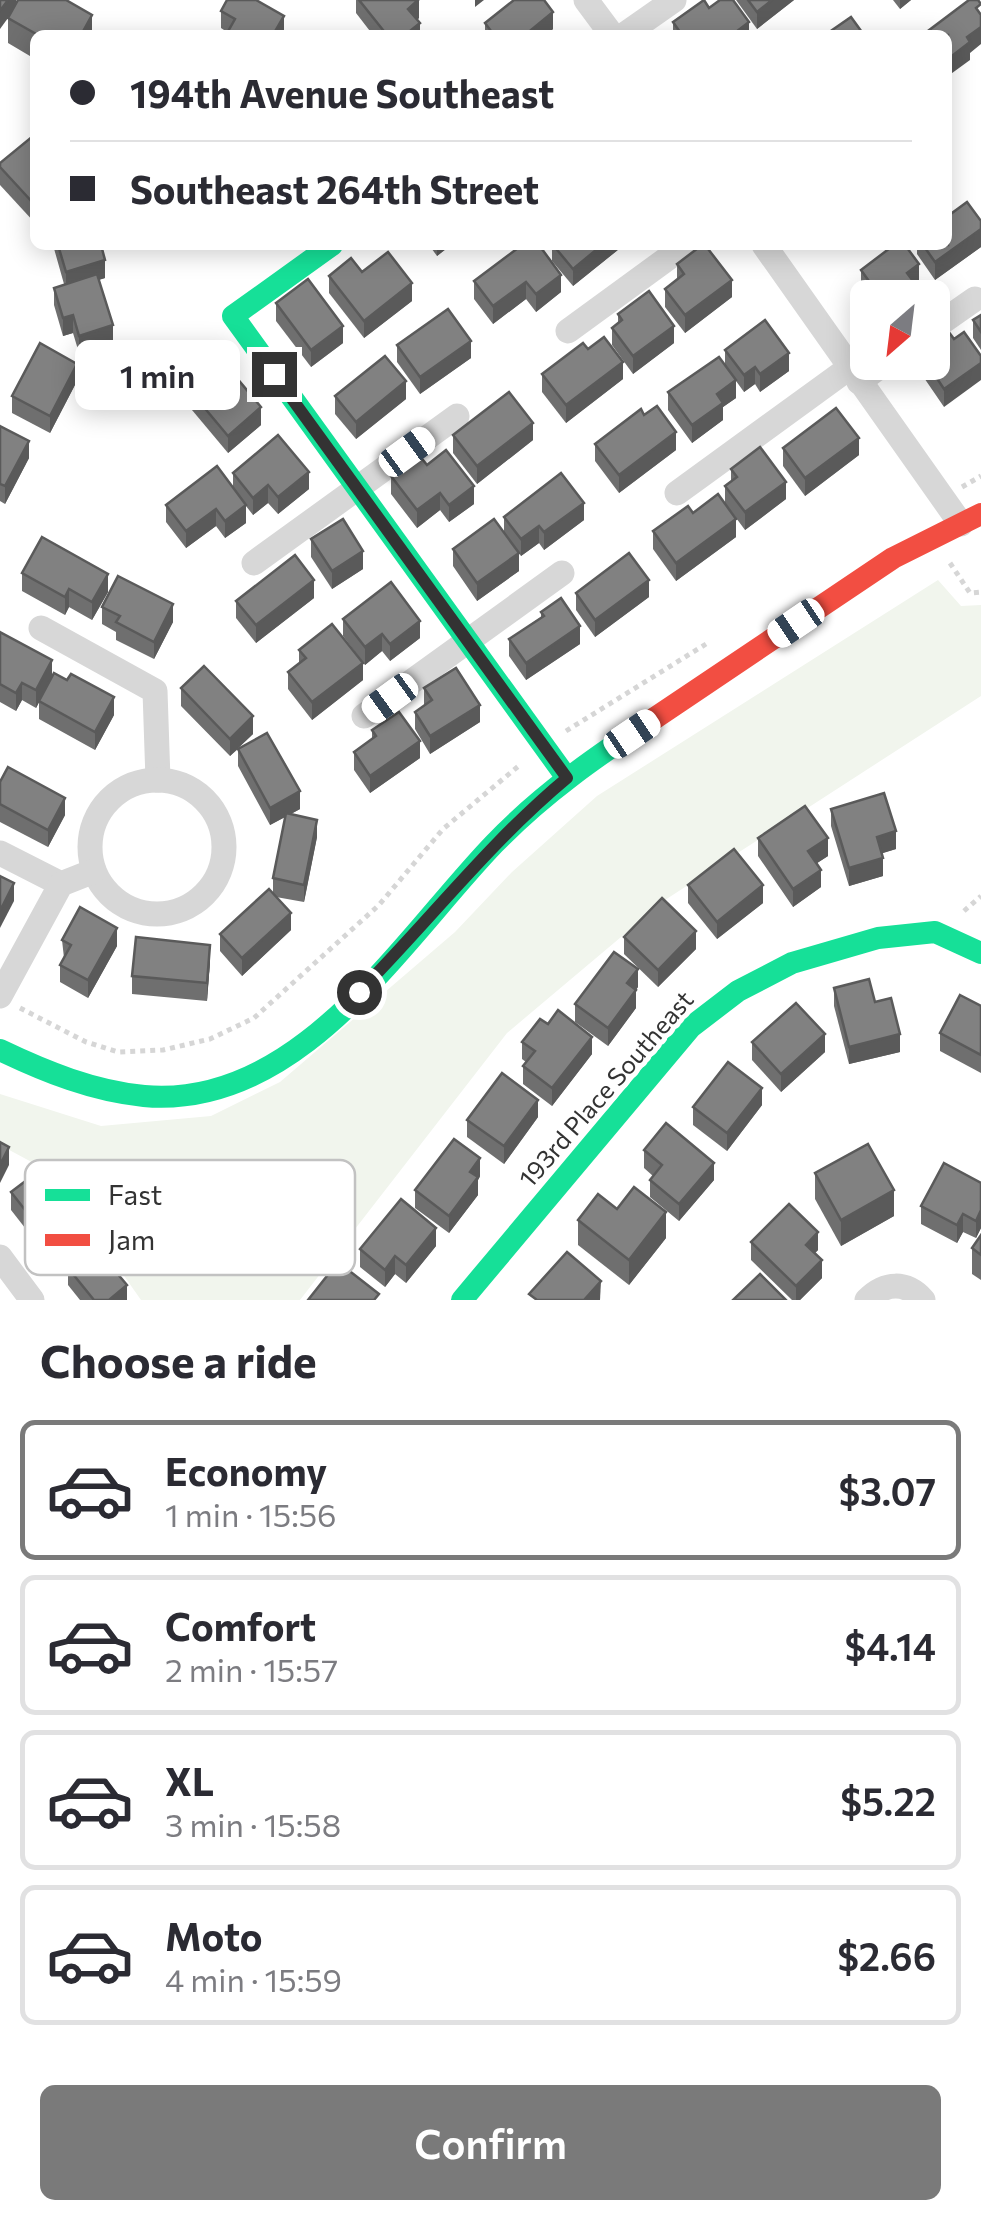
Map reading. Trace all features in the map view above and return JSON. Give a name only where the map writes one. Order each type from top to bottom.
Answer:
[{"type":"street","points":[[586,0],[608,30]]},
{"type":"street","points":[[631,30],[674,0]]},
{"type":"street","points":[[325,250],[233,316],[567,778]]},
{"type":"street","points":[[568,331],[679,250]]},
{"type":"street","points":[[767,250],[850,368]]},
{"type":"street","points":[[950,316],[975,299]]},
{"type":"street","points":[[677,493],[850,377]]},
{"type":"street","points":[[0,1050],[34,1068],[127,1097],[184,1096],[236,1083],[290,1055],[412,939],[496,842],[567,778],[894,557],[971,519],[859,380]]},
{"type":"street","points":[[254,563],[457,416]]},
{"type":"street","points":[[364,716],[562,574]]},
{"type":"street","points":[[41,628],[156,691],[158,780]]},
{"type":"street","points":[[158,780],[190,788],[214,810],[221,824],[225,856],[213,886],[188,908],[156,915],[140,913],[112,897],[94,871],[90,838],[102,808],[127,787],[158,780]]},
{"type":"street","points":[[0,853],[61,884]]},
{"type":"street","points":[[0,996],[61,884],[94,871]]},
{"type":"street","name":"193rd Place Southeast","points":[[462,1300],[691,1027],[716,1005],[780,968],[833,948],[880,937],[939,933],[981,953]]},
{"type":"street","points":[[0,1256],[32,1300]]},
{"type":"street","points":[[867,1300],[877,1290],[900,1285],[911,1288],[923,1300]]},
{"type":"shaded area","points":[[938,580],[961,606],[981,605],[981,696],[665,900],[507,1033],[355,1229],[355,1160],[28,1160],[0,1145],[0,1094],[101,1126],[211,1116],[280,1082],[455,932],[512,872],[597,796]]},
{"type":"shaded area","points":[[123,1275],[319,1275],[300,1300],[141,1300]]},
{"type":"building","points":[[18,0],[66,0],[92,15],[84,30],[30,30],[8,18]]},
{"type":"building","points":[[227,0],[256,0],[284,16],[276,30],[229,30],[235,19],[221,11]]},
{"type":"building","points":[[359,0],[418,0],[408,9],[420,23],[411,30],[383,30]]},
{"type":"building","points":[[514,0],[544,0],[553,12],[531,30],[490,30],[485,23]]},
{"type":"building","points":[[704,0],[709,8],[720,0],[733,0],[749,22],[739,30],[679,30],[673,22]]},
{"type":"building","points":[[748,0],[772,0],[757,12]]},
{"type":"building","points":[[969,0],[981,4],[976,8],[981,15],[981,27],[952,56],[952,30],[929,30]]},
{"type":"building","points":[[851,17],[860,30],[832,30]]},
{"type":"building","points":[[30,138],[30,200],[0,167]]},
{"type":"building","points":[[967,202],[981,221],[981,229],[952,250],[952,213]]},
{"type":"building","points":[[59,250],[102,250],[105,260],[66,272]]},
{"type":"building","points":[[515,250],[543,250],[561,275],[536,294],[526,282],[493,306],[474,281]]},
{"type":"building","points":[[557,250],[596,250],[573,269]]},
{"type":"building","points":[[695,250],[709,250],[732,280],[685,315],[665,289],[684,274],[677,264]]},
{"type":"building","points":[[887,250],[909,250],[919,264],[907,273],[912,280],[868,280],[861,270]]},
{"type":"building","points":[[927,250],[952,250],[935,262]]},
{"type":"building","points":[[388,252],[412,283],[364,321],[329,276],[351,258],[362,272]]},
{"type":"building","points":[[97,274],[113,325],[79,336],[73,315],[63,318],[54,288]]},
{"type":"building","points":[[308,279],[343,326],[311,350],[276,303]]},
{"type":"building","points":[[649,291],[674,326],[633,356],[612,328],[622,320],[618,314]]},
{"type":"building","points":[[448,309],[471,341],[420,377],[397,345]]},
{"type":"building","points":[[981,315],[981,332],[973,320]]},
{"type":"building","points":[[765,320],[789,353],[760,374],[755,367],[744,375],[725,350]]},
{"type":"building","points":[[964,332],[981,356],[981,363],[944,389],[938,380],[950,380],[950,334],[954,339]]},
{"type":"building","points":[[604,337],[623,362],[566,405],[542,374],[583,343],[588,349]]},
{"type":"building","points":[[40,343],[77,364],[50,416],[12,396]]},
{"type":"building","points":[[385,356],[406,381],[356,422],[335,396]]},
{"type":"building","points":[[719,357],[736,380],[717,394],[723,403],[692,425],[668,392]]},
{"type":"building","points":[[226,365],[261,407],[228,436],[192,393]]},
{"type":"building","points":[[509,392],[533,423],[477,466],[453,435]]},
{"type":"building","points":[[657,406],[676,432],[619,475],[595,444],[641,409],[644,415]]},
{"type":"building","points":[[836,408],[859,438],[805,478],[783,448]]},
{"type":"building","points":[[0,426],[29,441],[5,486],[0,484]]},
{"type":"building","points":[[278,435],[309,472],[278,497],[268,485],[253,498],[233,473]]},
{"type":"building","points":[[760,447],[786,482],[745,512],[725,486],[737,477],[731,469]]},
{"type":"building","points":[[446,450],[474,486],[449,505],[440,493],[417,510],[391,476],[419,455],[427,465]]},
{"type":"building","points":[[217,466],[246,505],[225,521],[216,509],[186,531],[166,505]]},
{"type":"building","points":[[561,473],[584,503],[544,532],[539,526],[521,539],[504,517]]},
{"type":"building","points":[[718,494],[736,519],[676,563],[653,531],[688,506],[693,513]]},
{"type":"building","points":[[343,519],[363,551],[332,571],[311,539]]},
{"type":"building","points":[[494,519],[519,553],[477,583],[453,549]]},
{"type":"building","points":[[42,537],[108,574],[92,602],[69,589],[65,597],[22,573]]},
{"type":"building","points":[[629,553],[649,580],[595,620],[576,593]]},
{"type":"building","points":[[295,555],[314,580],[256,625],[236,601]]},
{"type":"building","points":[[118,576],[173,604],[154,642],[116,622],[120,616],[102,607]]},
{"type":"building","points":[[391,582],[420,621],[390,644],[382,634],[365,647],[343,619]]},
{"type":"building","points":[[561,598],[580,626],[526,663],[509,639],[544,616],[541,612]]},
{"type":"building","points":[[332,624],[363,663],[312,702],[288,672],[306,658],[299,650]]},
{"type":"building","points":[[0,632],[52,660],[36,690],[22,683],[16,693],[0,684]]},
{"type":"building","points":[[204,666],[253,716],[230,739],[181,688]]},
{"type":"building","points":[[456,668],[480,705],[430,736],[415,712],[432,700],[424,688]]},
{"type":"building","points":[[54,673],[67,680],[71,674],[114,697],[95,732],[39,701]]},
{"type":"building","points":[[399,712],[420,741],[370,776],[354,752],[376,736],[372,730]]},
{"type":"building","points":[[267,733],[300,791],[270,808],[238,749]]},
{"type":"building","points":[[8,767],[65,798],[48,830],[0,804],[0,782]]},
{"type":"building","points":[[884,793],[896,831],[877,837],[883,858],[849,868],[831,809]]},
{"type":"building","points":[[805,806],[828,838],[808,851],[821,870],[793,889],[758,838]]},
{"type":"building","points":[[286,813],[317,820],[304,885],[273,878]]},
{"type":"building","points":[[734,849],[763,885],[717,922],[688,885]]},
{"type":"building","points":[[0,876],[14,883],[0,911]]},
{"type":"building","points":[[269,889],[291,913],[242,958],[220,934]]},
{"type":"building","points":[[662,898],[696,931],[658,970],[624,937]]},
{"type":"building","points":[[80,907],[117,928],[88,980],[60,965],[71,945],[62,940]]},
{"type":"building","points":[[136,937],[210,945],[207,983],[132,976]]},
{"type":"building","points":[[614,952],[638,969],[627,983],[636,990],[608,1028],[575,1004]]},
{"type":"building","points":[[869,979],[875,1002],[891,998],[900,1034],[849,1047],[834,988]]},
{"type":"building","points":[[960,995],[981,1006],[981,1055],[940,1033]]},
{"type":"building","points":[[796,1003],[825,1034],[781,1074],[752,1042]]},
{"type":"building","points":[[558,1010],[592,1037],[552,1088],[523,1066],[535,1051],[522,1042],[540,1019],[548,1024]]},
{"type":"building","points":[[728,1062],[762,1088],[727,1133],[693,1107]]},
{"type":"building","points":[[502,1073],[538,1100],[504,1146],[467,1120]]},
{"type":"building","points":[[666,1123],[714,1163],[679,1204],[650,1180],[662,1165],[644,1150]]},
{"type":"building","points":[[454,1139],[480,1158],[470,1172],[478,1177],[449,1216],[415,1190]]},
{"type":"building","points":[[0,1142],[9,1147],[0,1165]]},
{"type":"building","points":[[868,1144],[894,1190],[841,1220],[815,1173]]},
{"type":"building","points":[[944,1163],[981,1183],[981,1210],[976,1221],[963,1214],[957,1225],[921,1206]]},
{"type":"building","points":[[25,1181],[25,1210],[11,1192]]},
{"type":"building","points":[[634,1187],[666,1212],[629,1260],[578,1220],[598,1194],[617,1209]]},
{"type":"building","points":[[401,1199],[436,1228],[406,1265],[395,1256],[385,1270],[360,1249]]},
{"type":"building","points":[[789,1204],[818,1232],[806,1245],[822,1260],[796,1286],[751,1242]]},
{"type":"building","points":[[981,1235],[981,1255],[972,1248]]},
{"type":"building","points":[[567,1252],[601,1281],[584,1300],[537,1300],[529,1294]]},
{"type":"building","points":[[760,1274],[786,1300],[733,1300]]},
{"type":"building","points":[[74,1275],[119,1275],[127,1285],[109,1300],[94,1300]]},
{"type":"building","points":[[328,1275],[355,1275],[379,1294],[374,1300],[308,1300]]},
{"type":"traffic: fast","points":[[325,250],[233,316],[567,778]]},
{"type":"traffic: fast","points":[[0,1050],[70,1079],[144,1096],[200,1093],[251,1076],[298,1048],[342,1012],[531,808],[655,718]]},
{"type":"traffic: fast","points":[[462,1300],[691,1027],[738,991],[792,963],[878,938],[935,932],[981,953]]},
{"type":"traffic: jam","points":[[655,718],[893,558],[981,514]]},
{"type":"route","points":[[274,374],[567,778],[496,842],[412,939],[359,992]]}]
